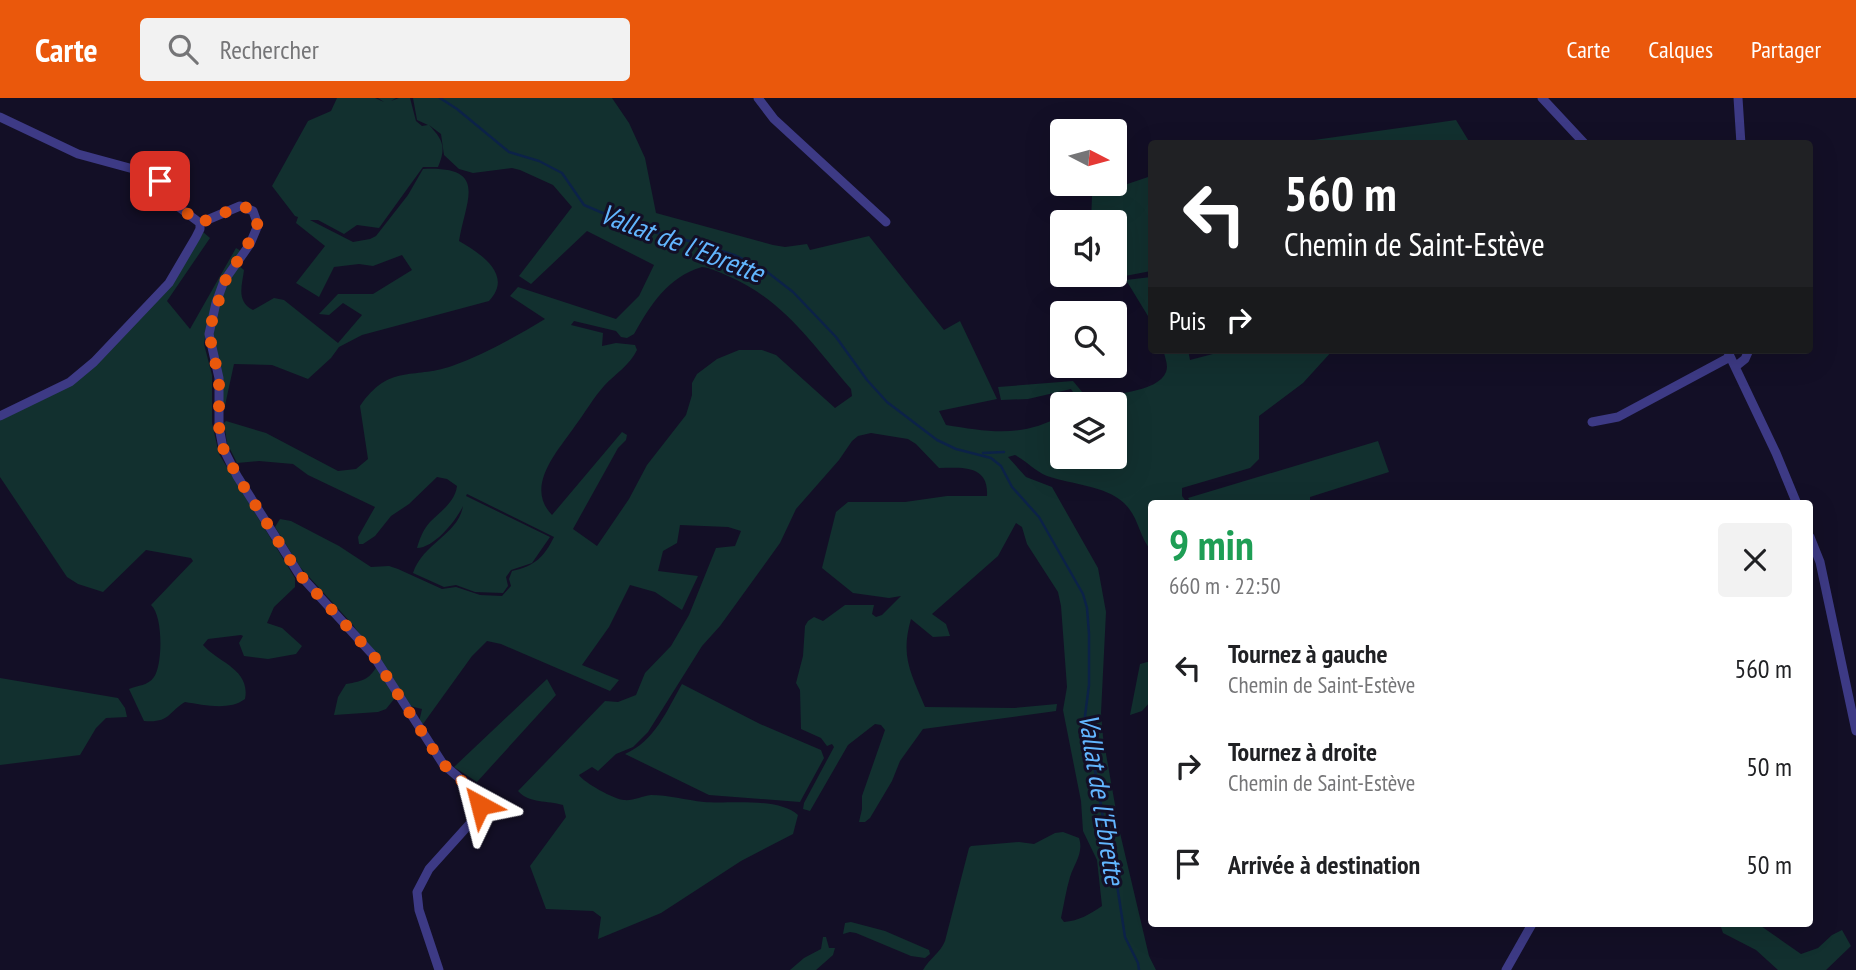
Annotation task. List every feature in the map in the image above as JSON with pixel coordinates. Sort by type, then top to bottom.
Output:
[{"type":"street","points":[[758,98],[774,119],[886,222]]},
{"type":"street","points":[[1542,98],[1581,140]]},
{"type":"street","points":[[1738,98],[1741,140]]},
{"type":"street","points":[[0,117],[78,155],[148,173],[160,181],[180,208],[200,223]]},
{"type":"street","points":[[200,223],[240,206],[253,211],[258,219],[250,244],[225,281],[211,324],[211,344],[219,378],[219,427],[228,458],[299,574],[373,655],[443,764],[471,788],[479,799],[480,805],[475,818],[429,869],[417,892],[419,910],[439,970]]},
{"type":"street","points":[[0,416],[70,382],[94,362],[169,283],[196,237],[200,223]]},
{"type":"street","points":[[1592,422],[1618,417],[1727,354]]},
{"type":"street","points":[[1729,354],[1795,500]]},
{"type":"street","points":[[1735,367],[1747,354]]},
{"type":"street","points":[[1813,544],[1820,562],[1856,731]]},
{"type":"street","points":[[1507,970],[1530,927]]},
{"type":"green space","points":[[337,98],[375,98],[384,102],[378,98],[396,98],[391,101],[410,98],[416,121],[422,126],[428,125],[417,120],[413,98],[612,98],[629,123],[645,158],[656,213],[773,245],[785,247],[807,244],[810,250],[869,236],[944,330],[960,321],[997,399],[939,411],[946,425],[1006,431],[1050,421],[1050,469],[1127,469],[1127,393],[1161,379],[1167,366],[1165,354],[1189,354],[1190,360],[1213,354],[1329,354],[1303,383],[1259,416],[1259,459],[1250,468],[1182,488],[1185,500],[1148,500],[1148,545],[1129,509],[1116,497],[1098,489],[1047,476],[1015,455],[1008,457],[1026,477],[1052,487],[1098,568],[1106,612],[1101,713],[1103,737],[1120,833],[1149,956],[1156,970],[923,970],[945,941],[971,846],[1019,842],[1034,844],[1055,833],[1063,832],[1079,838],[1079,854],[1061,918],[1064,922],[1075,920],[1102,906],[1097,860],[1083,831],[1081,801],[1063,710],[1067,687],[1058,592],[1027,544],[1022,527],[1016,523],[998,556],[932,614],[946,624],[950,636],[933,637],[911,619],[907,655],[925,707],[1014,708],[1057,704],[1056,711],[923,729],[900,761],[892,781],[870,818],[859,822],[862,796],[885,730],[881,725],[875,724],[848,745],[810,811],[803,809],[834,747],[832,744],[827,746],[821,738],[801,729],[800,690],[796,683],[803,656],[805,626],[814,617],[823,621],[845,605],[874,605],[872,614],[876,617],[882,615],[901,596],[889,598],[853,593],[822,568],[836,512],[848,502],[905,502],[947,496],[987,496],[983,478],[978,473],[964,468],[939,468],[908,439],[871,433],[858,436],[852,441],[796,509],[780,543],[720,626],[702,646],[648,732],[633,747],[616,754],[598,771],[592,767],[579,775],[607,794],[624,800],[651,795],[704,802],[753,802],[789,809],[798,815],[793,834],[741,861],[661,913],[598,939],[601,917],[593,911],[546,909],[530,866],[566,817],[563,805],[533,800],[518,791],[605,701],[618,702],[636,695],[645,673],[671,646],[689,615],[716,548],[735,546],[741,531],[728,527],[680,525],[677,543],[663,551],[658,571],[698,576],[682,610],[655,592],[630,585],[609,627],[582,665],[619,680],[610,691],[501,644],[487,641],[472,656],[423,724],[419,722],[422,709],[410,706],[399,693],[386,709],[378,712],[334,715],[338,697],[346,684],[366,678],[379,663],[353,625],[300,567],[275,527],[280,519],[291,521],[339,546],[371,567],[389,566],[442,589],[456,587],[480,595],[502,596],[511,586],[509,579],[512,571],[527,566],[538,560],[554,537],[467,494],[466,496],[550,537],[532,563],[511,570],[506,577],[508,586],[503,593],[475,592],[456,585],[444,587],[413,573],[424,554],[448,532],[460,516],[463,506],[450,526],[437,539],[417,548],[425,528],[450,502],[457,486],[447,479],[437,477],[409,504],[391,516],[375,536],[359,544],[358,537],[375,507],[308,475],[293,464],[259,461],[237,463],[227,443],[224,423],[226,421],[266,433],[338,471],[356,469],[368,459],[360,406],[381,384],[402,375],[452,366],[500,345],[545,319],[510,296],[518,287],[616,319],[639,296],[654,265],[587,231],[531,284],[519,276],[572,207],[553,185],[520,170],[512,168],[473,173],[459,169],[444,155],[443,148],[438,167],[423,167],[379,228],[357,225],[344,234],[318,220],[310,220],[353,242],[370,239],[376,236],[408,195],[423,169],[457,173],[465,179],[468,188],[459,241],[484,258],[496,274],[496,291],[489,301],[362,335],[339,347],[308,379],[272,365],[234,364],[224,410],[221,408],[210,335],[225,282],[239,266],[244,270],[242,298],[253,310],[274,298],[284,300],[338,343],[362,315],[343,303],[329,315],[319,314],[338,294],[373,294],[412,270],[402,255],[373,266],[359,264],[334,267],[319,297],[296,283],[325,246],[296,223],[298,217],[272,186],[308,121],[331,111]],"holes":[[[429,125],[441,134],[443,148],[437,135]],[[702,267],[721,273],[765,297],[810,340],[851,389],[852,396],[835,408],[776,355],[762,350],[739,350],[717,359],[697,374],[692,383],[692,395],[686,415],[647,465],[629,499],[597,546],[573,529],[627,435],[622,432],[552,515],[544,504],[541,492],[547,469],[596,395],[637,350],[635,345],[616,343],[602,346],[603,333],[571,325],[574,321],[616,331],[621,337],[627,338],[634,334],[654,302],[670,285],[679,277]]]},
{"type":"green space","points":[[1456,120],[1468,140],[1314,140]]},
{"type":"green space","points":[[1148,177],[1148,272],[1127,276],[1127,210],[1091,210],[1092,196],[1127,196],[1127,184]]},
{"type":"green space","points":[[203,232],[210,238],[167,301],[190,329],[236,248],[241,251],[209,315],[204,344],[212,375],[212,423],[219,454],[295,578],[295,587],[274,607],[267,623],[282,628],[302,646],[296,654],[268,659],[244,656],[239,643],[243,636],[241,635],[208,639],[203,645],[232,667],[243,680],[245,699],[224,706],[185,702],[164,719],[144,721],[129,689],[149,682],[157,671],[160,629],[151,605],[193,561],[191,558],[146,550],[103,592],[78,584],[67,577],[0,477],[0,418],[78,378],[170,286]]},
{"type":"green space","points":[[1148,277],[1148,316],[1127,282],[1127,280]]},
{"type":"green space","points":[[1073,381],[1082,392],[1073,392],[1071,389],[1028,399],[1001,400],[998,387]]},
{"type":"green space","points":[[1378,441],[1389,472],[1310,497],[1310,500],[1188,498]]},
{"type":"green space","points":[[1148,662],[1148,704],[1142,711],[1130,715],[1140,664]]},
{"type":"green space","points":[[0,678],[118,698],[127,717],[106,718],[96,728],[80,755],[0,765]]},
{"type":"green space","points":[[547,679],[556,695],[477,782],[454,767]]},
{"type":"green space","points":[[682,684],[760,724],[821,750],[824,758],[800,802],[709,795],[625,754],[652,733]]},
{"type":"green space","points":[[851,922],[885,931],[929,950],[930,954],[925,958],[911,956],[856,933],[843,934],[845,923]]},
{"type":"green space","points":[[1721,927],[1762,927],[1801,954],[1818,948],[1842,930],[1851,946],[1826,970],[1778,970],[1756,950],[1723,933]]},
{"type":"green space","points":[[823,937],[826,937],[829,948],[835,948],[833,955],[816,970],[790,970],[821,949]]},
{"type":"waterway","name":"Vallat de l'Ebrette","points":[[440,98],[509,152],[539,161],[562,173],[584,205],[638,228],[697,243],[762,268],[793,292],[836,337],[867,380],[887,402],[937,440],[956,449],[991,458],[1001,466],[1012,487],[1039,517],[1083,594],[1087,608],[1089,685],[1085,716],[1125,937],[1139,970]]},
{"type":"waterway","name":"Vallat de l'Ebrette","points":[[983,453],[1004,452]]},
{"type":"route","points":[[160,181],[180,208],[200,223],[240,206],[256,215],[256,231],[225,281],[216,303],[209,334],[219,378],[219,427],[223,448],[237,476],[299,574],[373,655],[443,764],[471,788],[480,805]]}]
